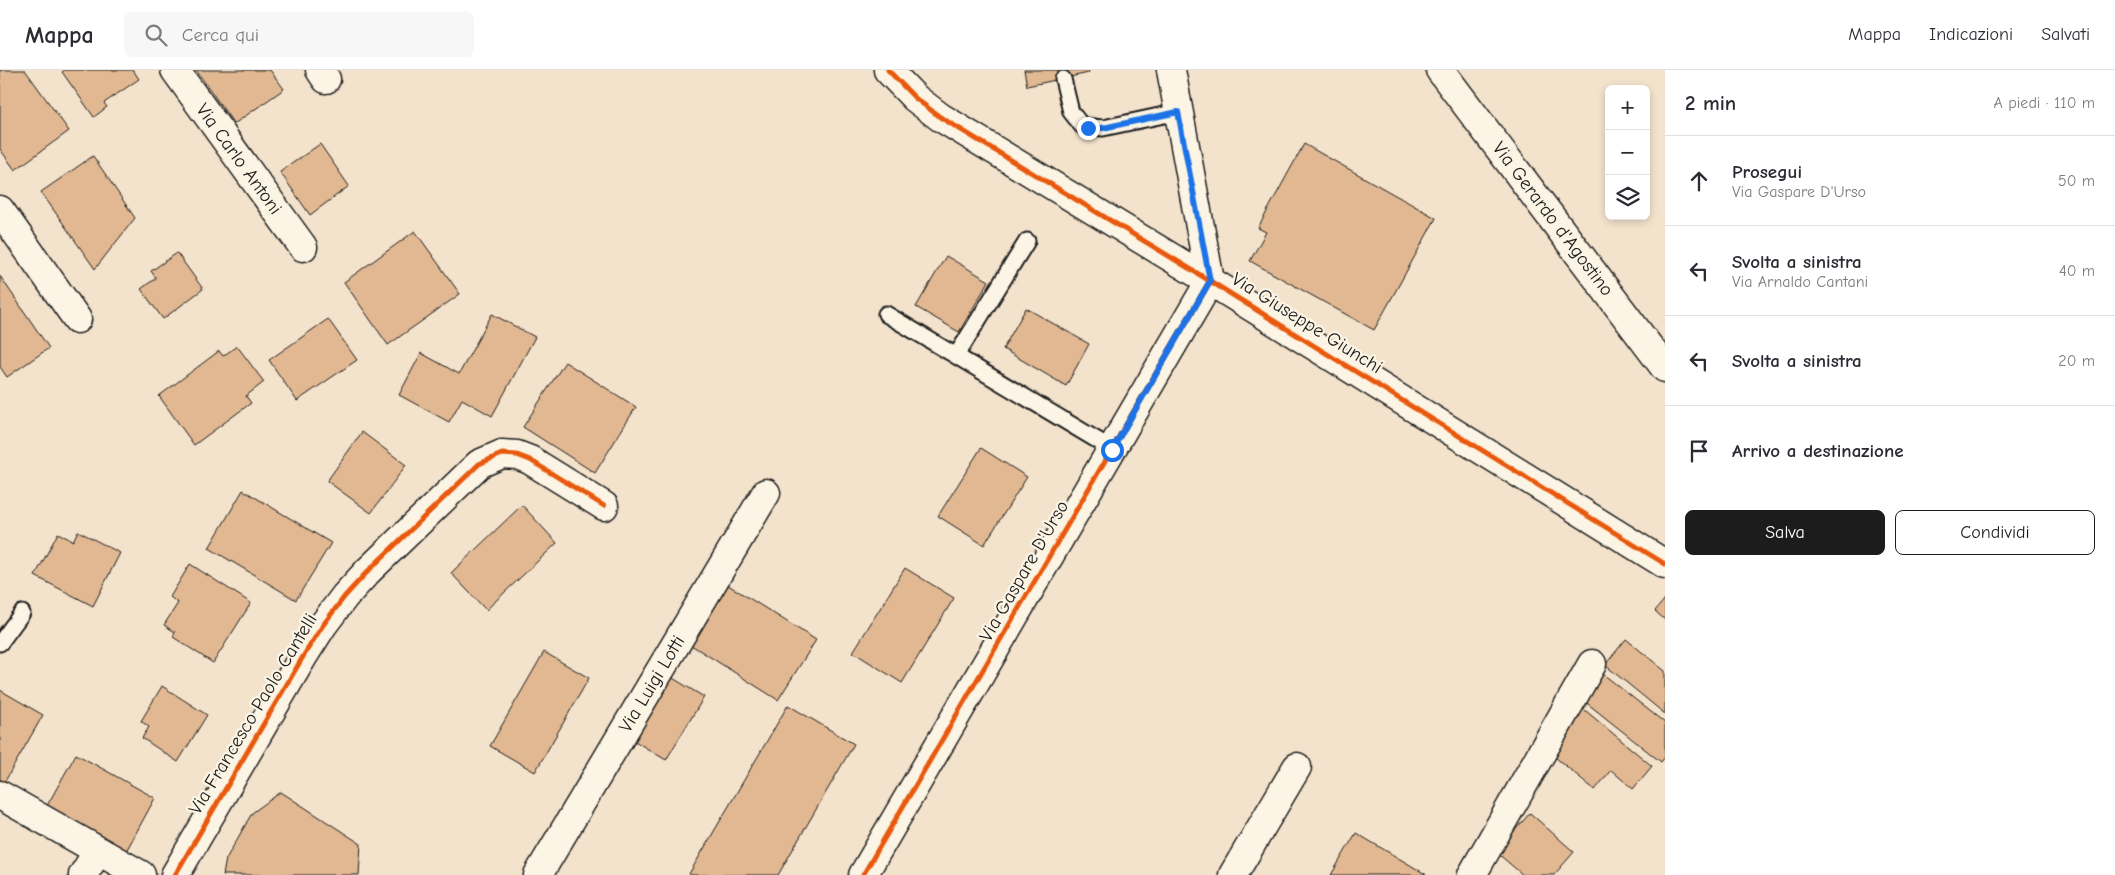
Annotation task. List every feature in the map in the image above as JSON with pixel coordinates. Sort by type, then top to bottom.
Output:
[{"type":"street","name":"Via Carlo Antoni","points":[[175,70],[303,247]]},
{"type":"street","name":"Via Giuseppe Giunchi","points":[[888,70],[915,98],[940,117],[1210,281],[1665,564]]},
{"type":"street","points":[[1171,70],[1210,281]]},
{"type":"street","name":"Via Gerardo d'Agostino","points":[[1440,70],[1665,368]]},
{"type":"street","points":[[0,210],[77,319]]},
{"type":"street","name":"Via Gaspare D'Urso","points":[[863,875],[1210,281]]},
{"type":"street","name":"Via Francesco Paolo Cantelli","points":[[175,875],[322,625],[368,571],[472,470],[493,456],[502,454],[517,455],[530,460],[604,506]]},
{"type":"street","name":"Via Luigi Lotti","points":[[538,875],[766,493]]},
{"type":"street","points":[[1472,875],[1592,664]]},
{"type":"street","points":[[1233,875],[1297,767]]},
{"type":"street","points":[[0,796],[141,875]]},
{"type":"street","points":[[83,875],[98,851]]},
{"type":"lane","points":[[1063,78],[1071,112],[1082,126],[1088,128],[1103,128],[1178,112]]},
{"type":"lane","points":[[956,356],[1027,241]]},
{"type":"lane","points":[[886,314],[1112,450]]},
{"type":"lane","points":[[0,643],[22,614]]},
{"type":"building","points":[[0,70],[25,70],[69,131],[15,170],[0,149]]},
{"type":"building","points":[[65,70],[133,70],[139,79],[104,103],[107,107],[94,117],[62,72]]},
{"type":"building","points":[[196,70],[270,70],[284,89],[234,124]]},
{"type":"building","points":[[1024,70],[1088,70],[1089,73],[1027,86]]},
{"type":"building","points":[[320,144],[349,186],[310,215],[280,172]]},
{"type":"building","points":[[1304,144],[1436,218],[1374,330],[1250,261],[1266,232],[1258,228]]},
{"type":"building","points":[[93,156],[135,218],[95,269],[41,192]]},
{"type":"building","points":[[415,231],[460,294],[388,345],[344,282]]},
{"type":"building","points":[[177,253],[203,289],[163,319],[141,289],[156,278],[151,271]]},
{"type":"building","points":[[946,256],[989,281],[959,332],[916,307]]},
{"type":"building","points":[[0,276],[49,348],[7,377],[0,367]]},
{"type":"building","points":[[1026,308],[1089,344],[1066,386],[1003,349]]},
{"type":"building","points":[[492,314],[535,337],[492,416],[462,399],[449,422],[399,395],[421,353],[459,374]]},
{"type":"building","points":[[328,319],[357,360],[297,401],[269,360]]},
{"type":"building","points":[[237,346],[264,382],[246,396],[251,403],[194,445],[159,396],[219,351],[223,356]]},
{"type":"building","points":[[565,362],[636,407],[595,473],[523,427]]},
{"type":"building","points":[[362,432],[406,465],[371,513],[327,481]]},
{"type":"building","points":[[981,448],[1027,477],[984,545],[938,516]]},
{"type":"building","points":[[243,490],[331,543],[296,600],[209,548]]},
{"type":"building","points":[[522,505],[557,543],[486,610],[451,573]]},
{"type":"building","points":[[78,531],[120,553],[93,606],[35,576],[58,533],[73,541]]},
{"type":"building","points":[[190,564],[251,603],[213,663],[173,637],[175,632],[164,625],[178,603],[170,597]]},
{"type":"building","points":[[905,568],[954,598],[902,683],[853,652]]},
{"type":"building","points":[[725,583],[816,640],[778,700],[688,643]]},
{"type":"building","points":[[1665,599],[1665,620],[1655,611]]},
{"type":"building","points":[[1626,639],[1665,671],[1665,714],[1605,665]]},
{"type":"building","points":[[544,652],[589,678],[535,772],[490,746]]},
{"type":"building","points":[[1603,674],[1665,723],[1665,757],[1661,762],[1583,700]]},
{"type":"building","points":[[671,677],[704,697],[666,760],[633,740]]},
{"type":"building","points":[[162,686],[207,715],[178,762],[142,738],[149,727],[141,721]]},
{"type":"building","points":[[0,690],[43,715],[4,783],[0,780]]},
{"type":"building","points":[[788,705],[854,744],[778,875],[689,874]]},
{"type":"building","points":[[1580,706],[1652,766],[1633,789],[1611,770],[1595,790],[1550,753]]},
{"type":"building","points":[[76,754],[155,798],[124,855],[44,811]]},
{"type":"building","points":[[281,792],[361,844],[359,875],[223,875],[226,859],[252,813]]},
{"type":"building","points":[[1530,813],[1574,852],[1554,875],[1523,875],[1496,852]]},
{"type":"building","points":[[1356,833],[1427,875],[1331,875]]},
{"type":"cycle path","points":[[888,70],[915,98],[940,117],[1210,281],[1665,564]]},
{"type":"cycle path","points":[[863,875],[1210,281]]},
{"type":"cycle path","points":[[175,875],[323,625],[345,596],[368,571],[479,464],[502,454],[517,455],[530,460],[604,506]]},
{"type":"route","points":[[1088,128],[1103,128],[1178,112],[1210,281],[1112,450]]}]
